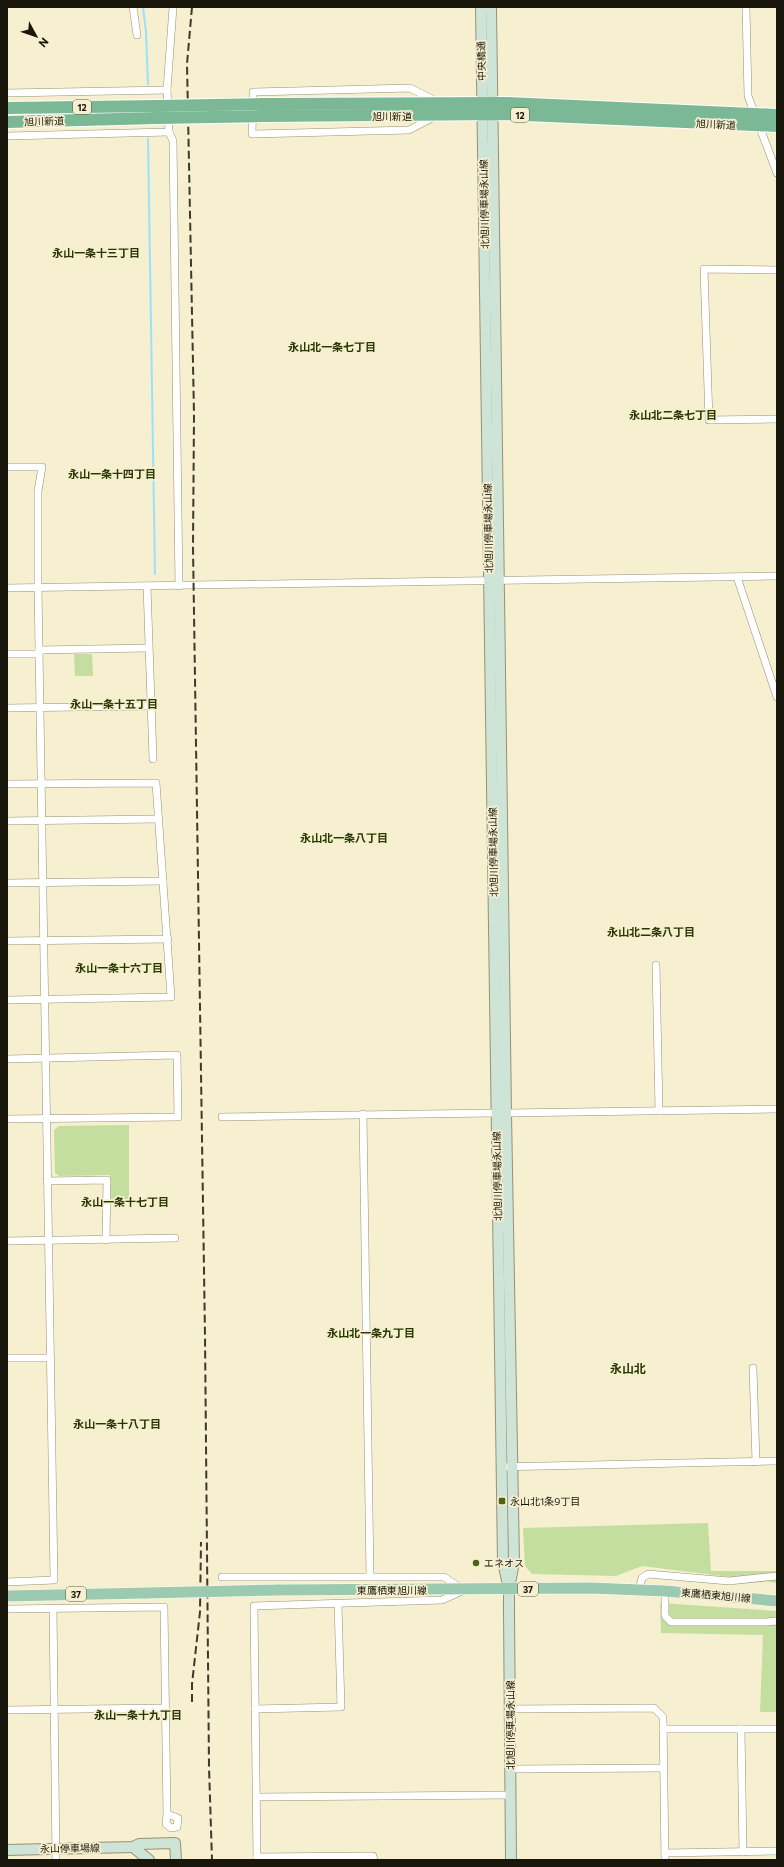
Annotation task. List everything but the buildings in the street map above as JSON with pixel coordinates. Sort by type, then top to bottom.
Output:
[{"type":"highway","name":"旭川新道","points":[[7,108],[157,112],[263,110],[438,102],[488,109],[777,126]]},
{"type":"highway","name":"旭川新道","points":[[263,110],[438,116],[488,109],[777,115]]},
{"type":"highway","name":"旭川新道","points":[[7,122],[157,112]]},
{"type":"main road","name":"中央橋通","points":[[480,7],[488,109]]},
{"type":"main road","name":"中央橋通","points":[[488,109],[491,7]]},
{"type":"main road","name":"北旭川停車場永山線","points":[[488,109],[501,1113],[501,1467],[503,1562],[509,1589]]},
{"type":"main road","name":"北旭川停車場永山線","points":[[501,1113],[514,1562],[509,1589],[510,1795],[512,1860]]},
{"type":"main road","name":"東鷹栖東旭川線","points":[[7,1596],[278,1590],[591,1588],[665,1591],[777,1601]]},
{"type":"main road","name":"永山停車場線","points":[[7,1850],[132,1846],[140,1844],[175,1843],[176,1860]]},
{"type":"main road","points":[[132,1846],[149,1860]]},
{"type":"street","points":[[133,7],[137,35]]},
{"type":"street","points":[[173,7],[167,90],[169,132],[173,141],[179,586]]},
{"type":"street","points":[[746,7],[748,96],[777,173]]},
{"type":"street","points":[[438,102],[410,88],[253,92],[252,134],[409,130],[438,116]]},
{"type":"street","points":[[7,92],[167,90]]},
{"type":"street","points":[[7,136],[169,132]]},
{"type":"street","points":[[777,270],[704,269],[709,420],[777,419]]},
{"type":"street","points":[[7,468],[42,467],[38,491],[38,587],[43,820],[44,999],[54,1580],[7,1582]]},
{"type":"street","points":[[7,588],[494,582],[777,576]]},
{"type":"street","points":[[737,577],[777,697]]},
{"type":"street","points":[[147,586],[153,759]]},
{"type":"street","points":[[7,654],[148,648]]},
{"type":"street","points":[[7,708],[150,706]]},
{"type":"street","points":[[7,784],[156,783],[157,819],[168,939],[171,997],[7,1000]]},
{"type":"street","points":[[7,821],[157,819]]},
{"type":"street","points":[[7,883],[163,881]]},
{"type":"street","points":[[7,941],[168,939]]},
{"type":"street","points":[[656,965],[659,1110]]},
{"type":"street","points":[[7,1059],[177,1055],[178,1117],[7,1119]]},
{"type":"street","points":[[222,1118],[363,1114],[777,1110]]},
{"type":"street","points":[[363,1114],[370,1576]]},
{"type":"street","points":[[47,1181],[107,1180],[106,1240]]},
{"type":"street","points":[[7,1241],[175,1238]]},
{"type":"street","points":[[7,1358],[50,1358]]},
{"type":"street","points":[[753,1368],[756,1462]]},
{"type":"street","points":[[501,1467],[777,1462]]},
{"type":"street","points":[[639,1590],[642,1578],[648,1574],[729,1581],[777,1576]]},
{"type":"street","points":[[222,1577],[444,1577],[464,1590]]},
{"type":"street","points":[[374,1860],[374,1856],[257,1859],[254,1606],[442,1600],[464,1590]]},
{"type":"street","points":[[665,1591],[665,1616],[671,1622],[777,1621]]},
{"type":"street","points":[[255,1709],[341,1707],[338,1604]]},
{"type":"street","points":[[7,1609],[164,1607],[167,1814]]},
{"type":"street","points":[[53,1608],[56,1860]]},
{"type":"street","points":[[7,1710],[166,1708]]},
{"type":"street","points":[[510,1709],[654,1708],[663,1717],[665,1857],[723,1856],[743,1852],[777,1851]]},
{"type":"street","points":[[663,1729],[777,1729]]},
{"type":"street","points":[[741,1729],[743,1852]]},
{"type":"street","points":[[510,1769],[664,1768]]},
{"type":"street","points":[[257,1797],[510,1795]]},
{"type":"green space","points":[[74,654],[92,654],[93,676],[75,676]]},
{"type":"green space","points":[[129,1125],[129,1199],[110,1199],[110,1175],[59,1176],[55,1173],[54,1130],[59,1126]]},
{"type":"green space","points":[[708,1523],[711,1571],[777,1571],[777,1583],[642,1566],[616,1576],[532,1574],[525,1566],[523,1528]]},
{"type":"green space","points":[[660,1603],[777,1611],[777,1712],[760,1712],[763,1635],[661,1633]]},
{"type":"waterway","points":[[143,7],[146,32],[148,84]]},
{"type":"waterway","points":[[148,139],[155,574]]},
{"type":"railway","points":[[192,7],[187,64],[194,414],[193,547],[205,1336],[209,1767],[212,1860]]},
{"type":"railway","points":[[192,1702],[192,1684],[200,1612],[201,1542]]},
{"type":"place","name":"永山北1条9丁目","points":[[502,1501]]},
{"type":"place","name":"エネオス","points":[[476,1563]]},
{"type":"district","name":"永山一条十三丁目","points":[[96,252]]},
{"type":"district","name":"永山北一条七丁目","points":[[332,346]]},
{"type":"district","name":"永山北二条七丁目","points":[[673,414]]},
{"type":"district","name":"永山一条十四丁目","points":[[112,473]]},
{"type":"district","name":"永山一条十五丁目","points":[[114,703]]},
{"type":"district","name":"永山北一条八丁目","points":[[344,837]]},
{"type":"district","name":"永山北二条八丁目","points":[[651,931]]},
{"type":"district","name":"永山一条十六丁目","points":[[119,967]]},
{"type":"district","name":"永山一条十七丁目","points":[[125,1201]]},
{"type":"district","name":"永山北一条九丁目","points":[[371,1332]]},
{"type":"district","name":"永山北","points":[[628,1368]]},
{"type":"district","name":"永山一条十八丁目","points":[[117,1423]]},
{"type":"district","name":"永山一条十九丁目","points":[[138,1714]]}]
